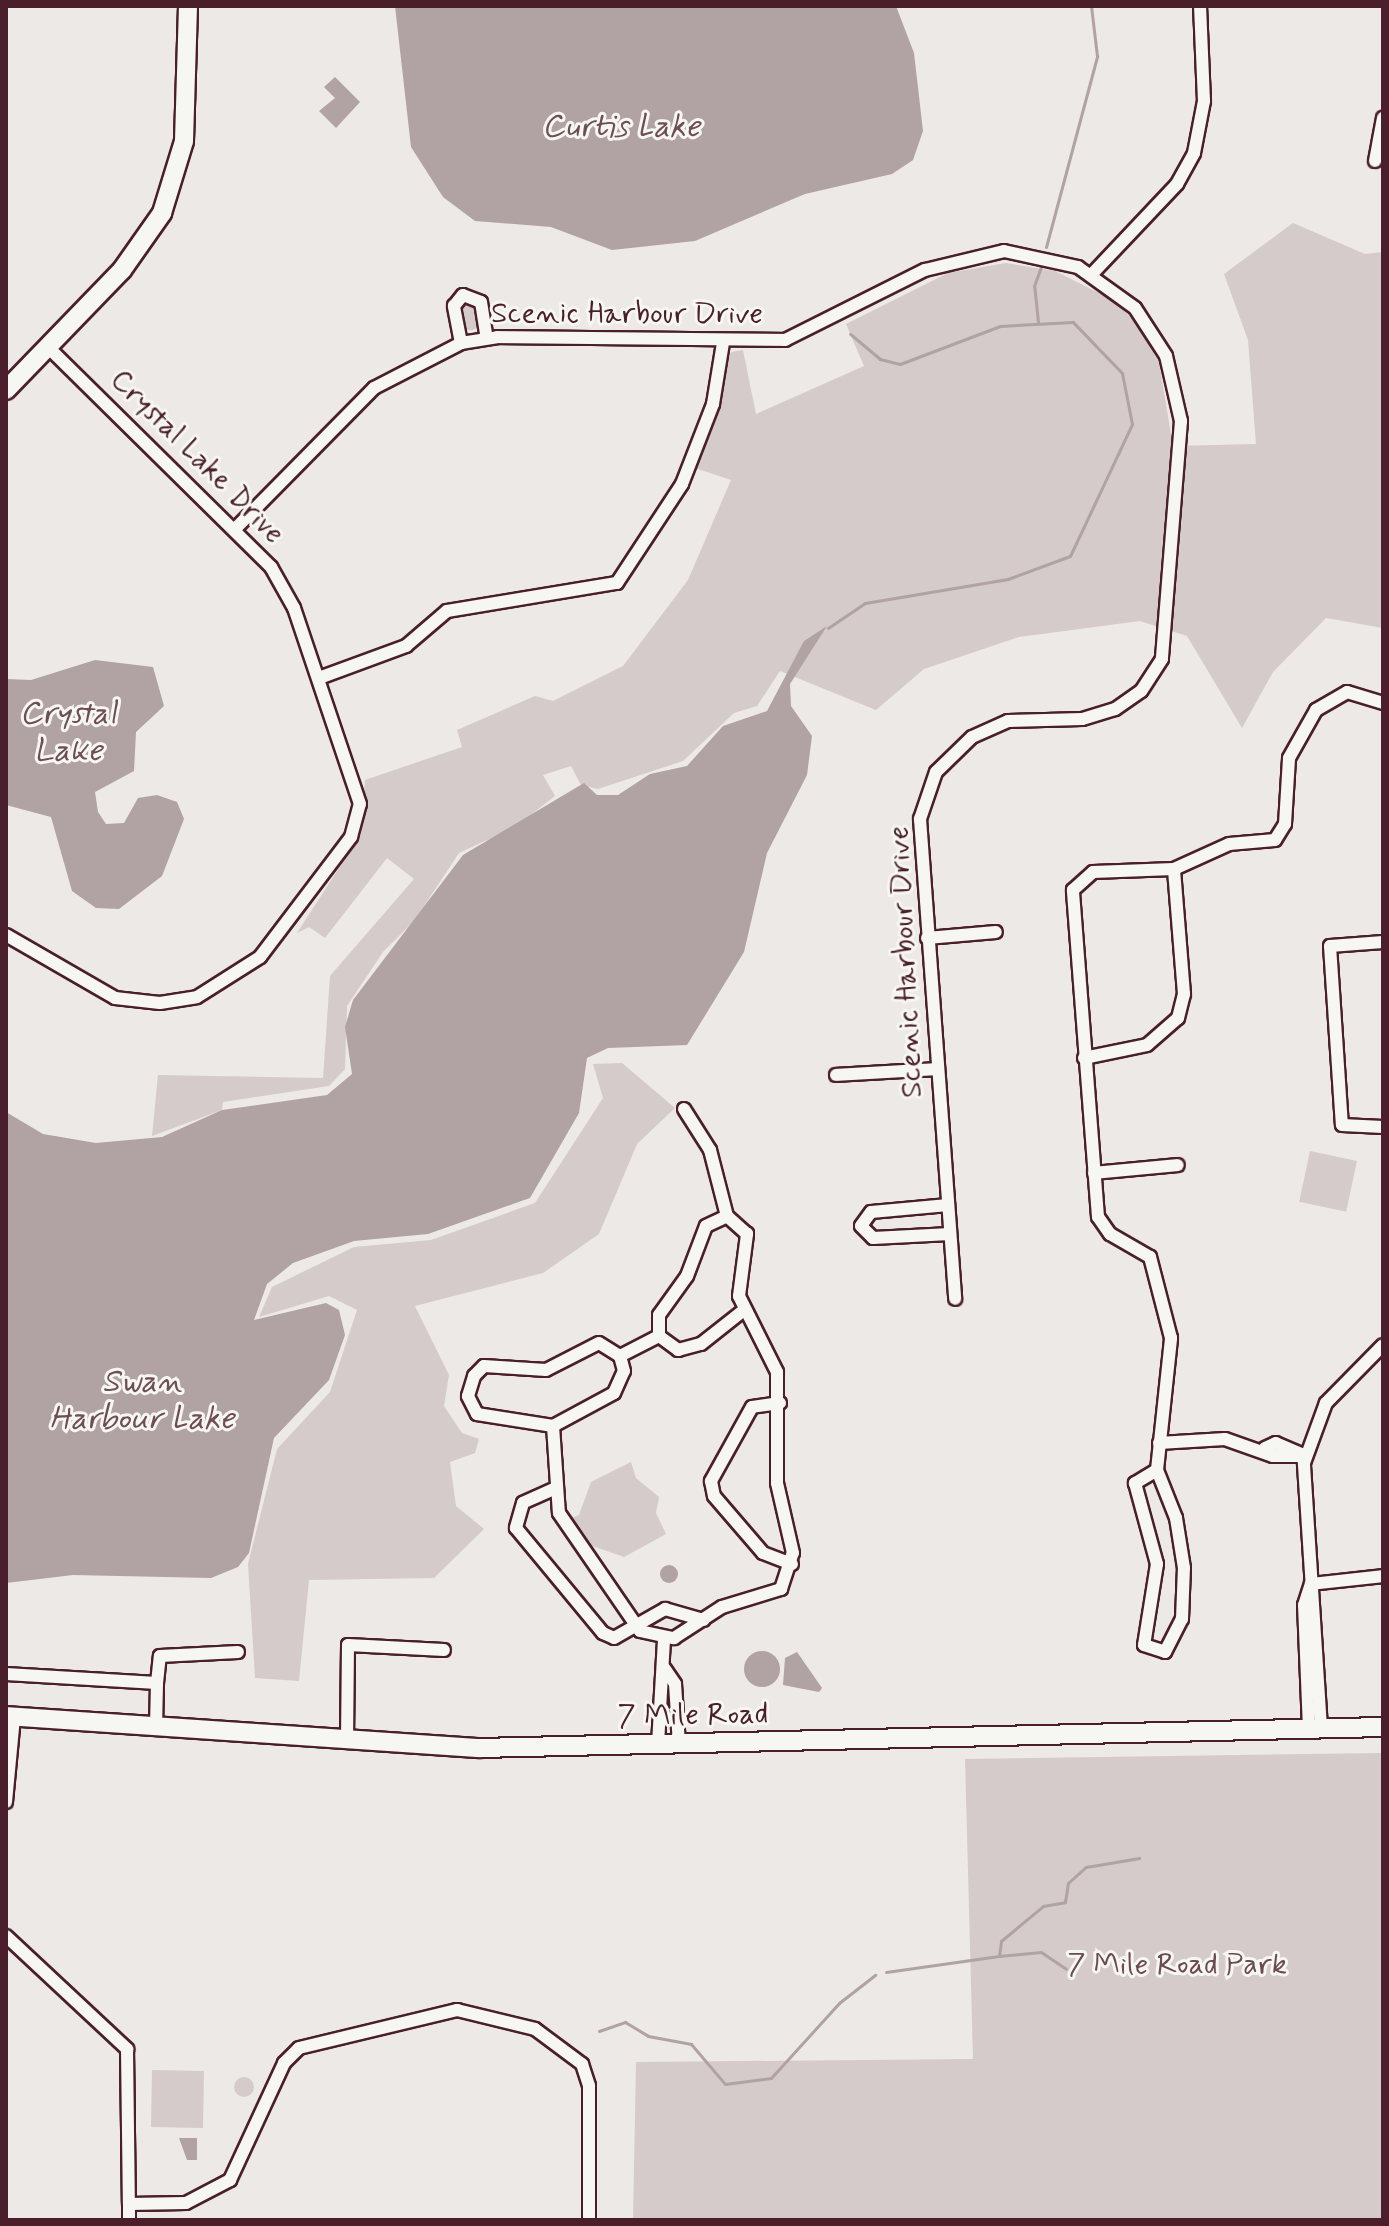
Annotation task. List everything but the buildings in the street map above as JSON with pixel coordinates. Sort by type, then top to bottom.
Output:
[{"type":"street","points":[[6,390],[136,254],[170,194],[186,124],[188,6]]},
{"type":"street","points":[[1092,274],[1177,184],[1194,153],[1204,101],[1200,6]]},
{"type":"street","points":[[1375,161],[1383,118]]},
{"type":"street","name":"Scenic Harbour Drive","points":[[237,527],[374,388],[461,343],[487,338],[723,343],[806,333],[925,270],[977,254],[1036,254],[1092,274],[1147,323],[1177,392],[1181,449],[1165,649],[1148,683],[1115,709],[999,724],[945,760],[920,819],[955,1299]]},
{"type":"street","points":[[461,343],[454,306],[463,295],[481,302],[487,338]]},
{"type":"street","points":[[319,678],[406,646],[447,611],[617,583],[682,484],[713,404],[723,343]]},
{"type":"street","name":"Crystal Lake Drive","points":[[6,935],[92,989],[131,1002],[185,1000],[246,971],[359,819],[355,778],[281,582],[237,527],[48,347]]},
{"type":"street","points":[[1157,1470],[1135,1483],[1157,1564],[1144,1645],[1165,1652],[1182,1619],[1184,1568],[1176,1518],[1157,1470],[1171,1338],[1162,1286],[1145,1252],[1100,1222],[1084,1058],[1074,886],[1093,872],[1174,869],[1229,844],[1275,840],[1285,824],[1289,758],[1316,710],[1347,692],[1383,703]]},
{"type":"street","points":[[1084,1058],[1147,1045],[1178,1018],[1184,994],[1174,869]]},
{"type":"street","points":[[927,938],[996,932]]},
{"type":"street","points":[[1383,942],[1330,946],[1342,1125],[1383,1127]]},
{"type":"street","points":[[836,1075],[937,1069]]},
{"type":"street","points":[[664,1639],[781,1589],[792,1564],[777,1483],[780,1403],[773,1357],[744,1310],[737,1282],[747,1234],[727,1216],[710,1150],[684,1109]]},
{"type":"street","points":[[1094,1173],[1178,1165]]},
{"type":"street","points":[[948,1205],[871,1212],[861,1226],[873,1238],[950,1234]]},
{"type":"street","points":[[659,1336],[659,1315],[687,1276],[706,1226],[727,1216]]},
{"type":"street","points":[[659,1336],[678,1350],[701,1344],[744,1310]]},
{"type":"street","points":[[620,1356],[659,1336]]},
{"type":"street","points":[[599,1343],[620,1356],[624,1371],[614,1393],[553,1426],[477,1414],[468,1396],[474,1376],[484,1366],[546,1370],[599,1343]]},
{"type":"street","points":[[1315,1728],[1318,1604],[1311,1584],[1306,1456],[1326,1403],[1383,1345]]},
{"type":"street","points":[[780,1403],[752,1407],[711,1481],[714,1496],[763,1553],[792,1564]]},
{"type":"street","points":[[553,1426],[556,1488],[570,1534],[633,1623],[664,1639]]},
{"type":"street","points":[[1159,1443],[1225,1439],[1265,1448],[1276,1443],[1306,1456]]},
{"type":"street","points":[[556,1488],[523,1503],[516,1528],[603,1633],[614,1638],[633,1623],[665,1609],[703,1620]]},
{"type":"street","points":[[1311,1584],[1383,1576]]},
{"type":"street","points":[[658,1744],[658,1684],[665,1669],[664,1639]]},
{"type":"street","points":[[347,1741],[348,1645],[444,1650]]},
{"type":"street","points":[[156,1727],[160,1656],[238,1652]]},
{"type":"street","points":[[665,1669],[675,1684],[679,1744]]},
{"type":"street","points":[[6,1674],[157,1683]]},
{"type":"street","points":[[6,1802],[10,1717]]},
{"type":"street","name":"7 Mile Road","points":[[10,1717],[479,1748],[1383,1727]]},
{"type":"street","points":[[6,1936],[127,2049],[129,2220]]},
{"type":"street","points":[[129,2204],[186,2203],[230,2180],[284,2063],[299,2048],[457,2010],[535,2029],[582,2064],[589,2086],[589,2220]]},
{"type":"green space","points":[[1293,223],[1365,254],[1383,252],[1383,628],[1326,618],[1273,672],[1242,728],[1187,636],[1140,621],[1019,637],[924,669],[876,710],[780,671],[757,706],[734,713],[683,761],[598,789],[581,785],[571,766],[543,775],[555,796],[515,827],[459,853],[414,921],[383,952],[347,1006],[345,1069],[329,1086],[223,1102],[222,1110],[152,1136],[158,1075],[323,1078],[330,976],[414,879],[387,858],[325,938],[309,927],[297,933],[361,834],[365,780],[462,747],[457,730],[535,696],[553,701],[623,666],[688,580],[731,480],[695,468],[731,352],[743,350],[756,414],[864,366],[846,324],[948,273],[1006,263],[1055,271],[1113,300],[1136,323],[1159,363],[1173,446],[1256,444],[1248,340],[1224,274]]},
{"type":"green space","points":[[470,304],[479,308],[483,317],[479,326],[470,330],[461,326],[457,317],[461,308]]},
{"type":"green space","points":[[622,1063],[675,1108],[637,1144],[599,1234],[543,1273],[415,1306],[449,1375],[444,1406],[462,1433],[479,1439],[475,1453],[450,1462],[456,1506],[484,1529],[434,1578],[309,1580],[299,1681],[255,1678],[248,1564],[277,1449],[330,1392],[357,1310],[329,1296],[259,1317],[272,1287],[354,1247],[431,1240],[535,1203],[603,1098],[593,1064]]},
{"type":"green space","points":[[1310,1151],[1357,1161],[1346,1212],[1299,1202]]},
{"type":"green space","points":[[631,1462],[636,1478],[659,1497],[656,1513],[666,1534],[624,1557],[587,1544],[570,1519],[579,1515],[591,1482]]},
{"type":"green space","name":"7 Mile Road Park","points":[[1383,1753],[1383,2220],[633,2220],[636,2062],[973,2059],[965,1759]]},
{"type":"green space","points":[[152,2070],[204,2071],[203,2128],[151,2127]]},
{"type":"green space","points":[[244,2077],[251,2080],[254,2087],[251,2094],[244,2097],[237,2094],[234,2087],[237,2080]]},
{"type":"water","name":"Curtis Lake","points":[[395,6],[896,6],[914,53],[923,131],[913,160],[892,174],[805,194],[695,241],[612,250],[551,227],[475,221],[443,197],[411,147]]},
{"type":"water","points":[[335,77],[360,102],[336,128],[319,111],[335,98],[324,87]]},
{"type":"water","name":"Swan Harbour Lake","points":[[827,626],[790,684],[791,706],[812,736],[807,775],[767,853],[744,952],[687,1045],[608,1048],[587,1058],[579,1113],[530,1198],[428,1234],[354,1241],[293,1263],[267,1284],[254,1320],[326,1303],[339,1310],[345,1335],[329,1380],[274,1438],[249,1553],[238,1567],[211,1578],[73,1575],[6,1583],[6,1112],[43,1134],[96,1143],[162,1137],[222,1110],[327,1095],[352,1074],[345,1027],[353,1000],[463,855],[584,783],[597,795],[618,795],[650,774],[687,766],[723,726],[767,711],[804,641]]},
{"type":"water","name":"Crystal Lake","points":[[95,660],[153,667],[164,706],[136,732],[134,771],[95,792],[98,812],[106,824],[124,823],[138,798],[157,795],[177,802],[184,819],[162,876],[119,909],[96,908],[72,891],[51,817],[6,805],[6,679],[31,680]]},
{"type":"water","points":[[665,1565],[673,1565],[678,1574],[676,1581],[665,1583],[660,1578],[660,1570]]},
{"type":"water","points":[[762,1651],[774,1657],[780,1669],[774,1681],[762,1687],[750,1681],[744,1669],[750,1657]]},
{"type":"water","points":[[797,1652],[822,1688],[819,1692],[783,1685],[785,1658]]},
{"type":"water","points":[[179,2138],[197,2138],[197,2160],[187,2160]]},
{"type":"waterway","points":[[1046,247],[1097,56],[1091,6]]},
{"type":"waterway","points":[[1038,322],[1034,286],[1042,264]]},
{"type":"waterway","points":[[828,628],[865,603],[1008,579],[1070,556],[1132,424],[1122,373],[1073,322],[1000,326],[900,364],[880,359],[850,334]]},
{"type":"waterway","points":[[886,1972],[999,1956],[1001,1941],[1043,1906],[1065,1902],[1068,1883],[1086,1867],[1139,1858]]},
{"type":"waterway","points":[[999,1956],[1041,1952],[1066,1969]]},
{"type":"waterway","points":[[599,2031],[625,2022],[648,2036],[691,2044],[725,2084],[771,2078],[839,2003],[875,1975]]}]
